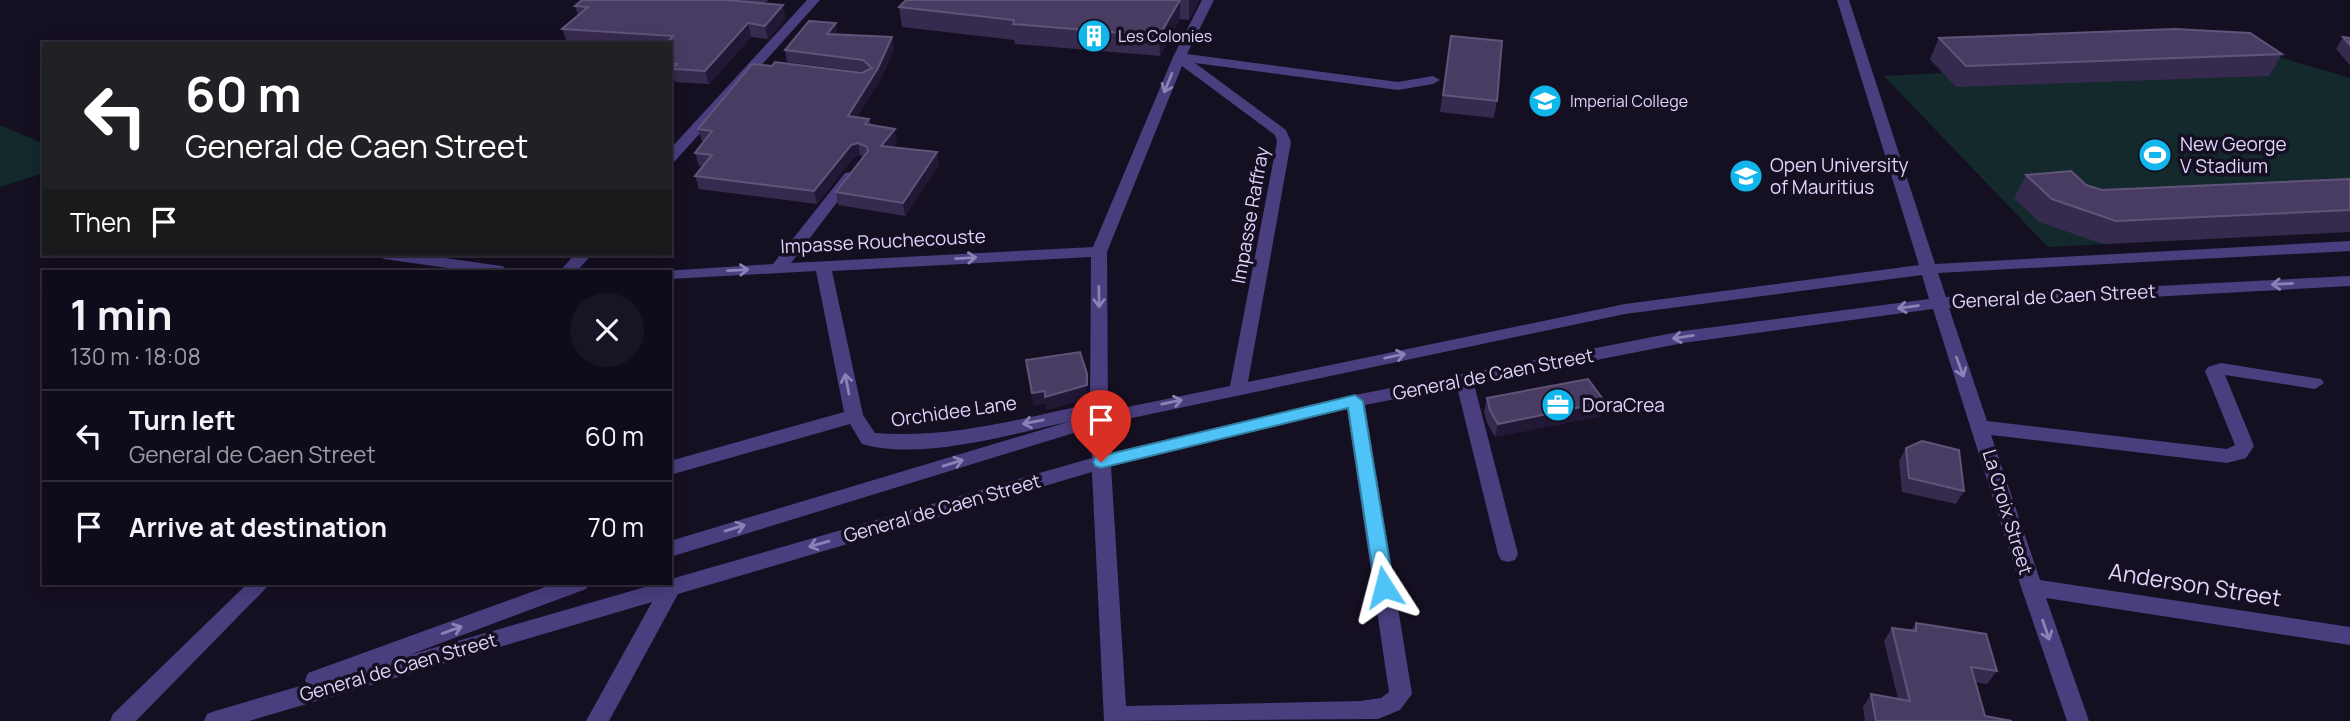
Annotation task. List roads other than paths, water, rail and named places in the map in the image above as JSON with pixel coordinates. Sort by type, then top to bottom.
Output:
[{"type":"street","points":[[672,156],[762,66],[795,12],[814,0]]},
{"type":"street","points":[[1208,0],[1179,57],[1099,252],[1099,414],[1115,719],[1360,711],[1385,709],[1395,703],[1401,694],[1355,401]]},
{"type":"street","name":"La Croix Street","points":[[1843,0],[1937,303],[2078,721]]},
{"type":"street","points":[[1179,57],[1398,86],[1433,80]]},
{"type":"street","name":"Impasse Raffray","points":[[1179,57],[1281,133],[1284,142],[1238,388]]},
{"type":"street","points":[[779,267],[861,162]]},
{"type":"street","name":"General de Caen Street","points":[[672,548],[1099,414],[1625,309],[1928,268],[2350,246]]},
{"type":"street","name":"Impasse Rouchecouste","points":[[672,274],[1099,252]]},
{"type":"street","points":[[398,256],[495,270]]},
{"type":"street","points":[[569,270],[582,256]]},
{"type":"street","points":[[672,467],[854,416],[823,265]]},
{"type":"street","name":"General de Caen Street","points":[[215,721],[1101,462],[1355,401],[1683,337],[1937,303],[2350,281]]},
{"type":"street","points":[[1981,427],[2227,456],[2239,453],[2245,446],[2214,371],[2221,369],[2315,383]]},
{"type":"street","points":[[1464,380],[1508,554]]},
{"type":"street","name":"Orchidee Lane","points":[[854,416],[869,439],[898,444],[1099,414]]},
{"type":"street","points":[[121,721],[259,585]]},
{"type":"street","name":"General de Caen Street","points":[[204,721],[574,585]]},
{"type":"street","points":[[597,721],[671,587]]},
{"type":"street","name":"Anderson Street","points":[[2031,587],[2350,636]]},
{"type":"place","name":"Les Colonies","points":[[1094,36]]},
{"type":"place","name":"Imperial College","points":[[1545,101]]},
{"type":"place","name":"New George V Stadium","points":[[2155,155]]},
{"type":"place","name":"Open University of Mauritius","points":[[1746,176]]},
{"type":"place","name":"DoraCrea","points":[[1558,405]]}]
